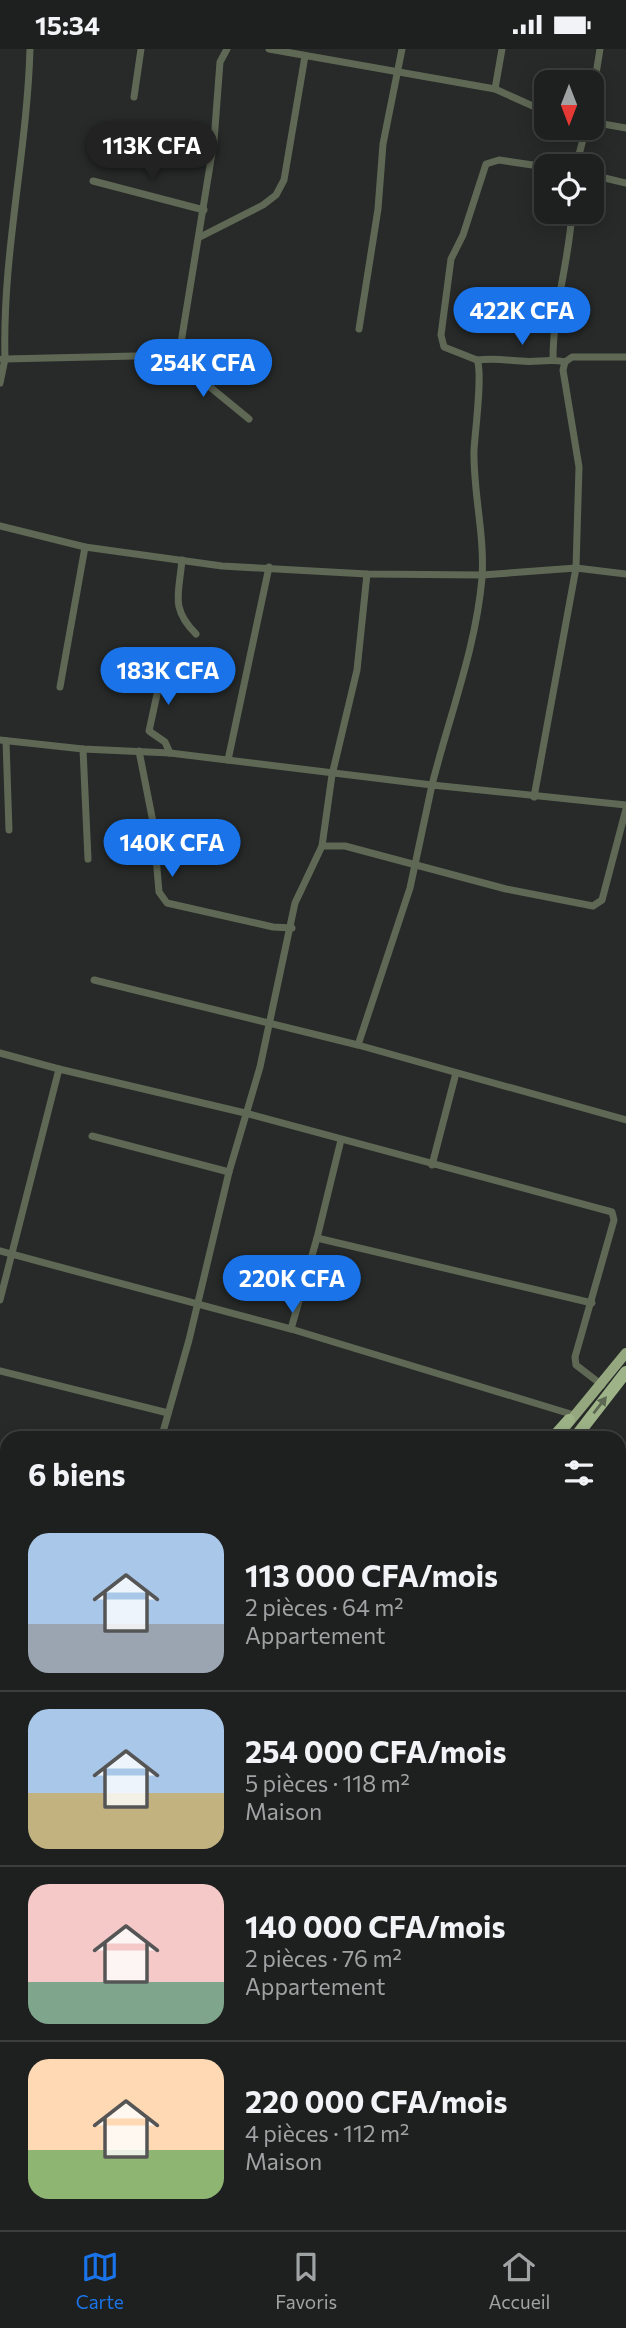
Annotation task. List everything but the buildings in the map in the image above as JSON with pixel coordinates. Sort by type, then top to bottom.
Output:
[{"type":"highway","points":[[580,1431],[626,1372]]},
{"type":"highway","points":[[559,1431],[572,1417]]},
{"type":"main road","points":[[564,1431],[572,1417],[602,1385],[626,1353]]},
{"type":"street","points":[[0,383],[9,252],[30,49]]},
{"type":"street","points":[[134,97],[141,49]]},
{"type":"street","points":[[179,355],[204,210],[220,62],[227,49]]},
{"type":"street","points":[[269,49],[495,89],[534,107]]},
{"type":"street","points":[[359,329],[378,209],[383,144],[402,49]]},
{"type":"street","points":[[495,89],[502,49]]},
{"type":"street","points":[[597,70],[600,49]]},
{"type":"street","points":[[200,237],[276,195],[284,180],[305,56]]},
{"type":"street","points":[[604,124],[626,128]]},
{"type":"street","points":[[534,165],[499,160],[486,164],[463,235],[454,250],[441,335],[444,348],[477,360],[502,357],[522,361],[553,359],[565,362]]},
{"type":"street","points":[[604,178],[626,183]]},
{"type":"street","points":[[93,181],[204,210]]},
{"type":"street","points":[[553,359],[553,328],[569,256],[571,224]]},
{"type":"street","points":[[2,359],[179,355],[210,387],[249,419]]},
{"type":"street","points":[[534,797],[576,568],[579,467],[563,370],[565,362],[572,357],[626,357]]},
{"type":"street","points":[[358,1045],[415,865],[432,785],[477,622],[482,575],[474,460],[476,398],[481,369],[477,360]]},
{"type":"street","points":[[0,526],[85,547],[222,566],[367,574],[482,575],[576,568],[626,574]]},
{"type":"street","points":[[60,687],[85,547]]},
{"type":"street","points":[[182,560],[178,610],[182,620],[196,634]]},
{"type":"street","points":[[228,760],[270,568]]},
{"type":"street","points":[[163,1431],[198,1304],[229,1172],[271,1025],[295,903],[322,846],[332,775],[357,670],[367,574]]},
{"type":"street","points":[[166,653],[149,731],[165,742],[170,753]]},
{"type":"street","points":[[9,830],[3,740],[83,750],[170,753],[332,775],[626,807],[602,900],[593,906],[506,889],[345,846],[322,846]]},
{"type":"street","points":[[83,750],[88,859]]},
{"type":"street","points":[[139,751],[152,821],[159,893],[167,903],[273,927],[292,928]]},
{"type":"street","points":[[94,980],[358,1045],[626,1120]]},
{"type":"street","points":[[0,1053],[245,1113],[612,1212],[614,1220],[575,1357],[576,1365],[602,1385]]},
{"type":"street","points":[[0,1300],[59,1069]]},
{"type":"street","points":[[432,1165],[456,1073]]},
{"type":"street","points":[[92,1136],[229,1172]]},
{"type":"street","points":[[291,1329],[341,1140]]},
{"type":"street","points":[[317,1238],[592,1303]]},
{"type":"street","points":[[0,1251],[291,1329],[572,1417]]},
{"type":"street","points":[[0,1371],[168,1413]]}]
